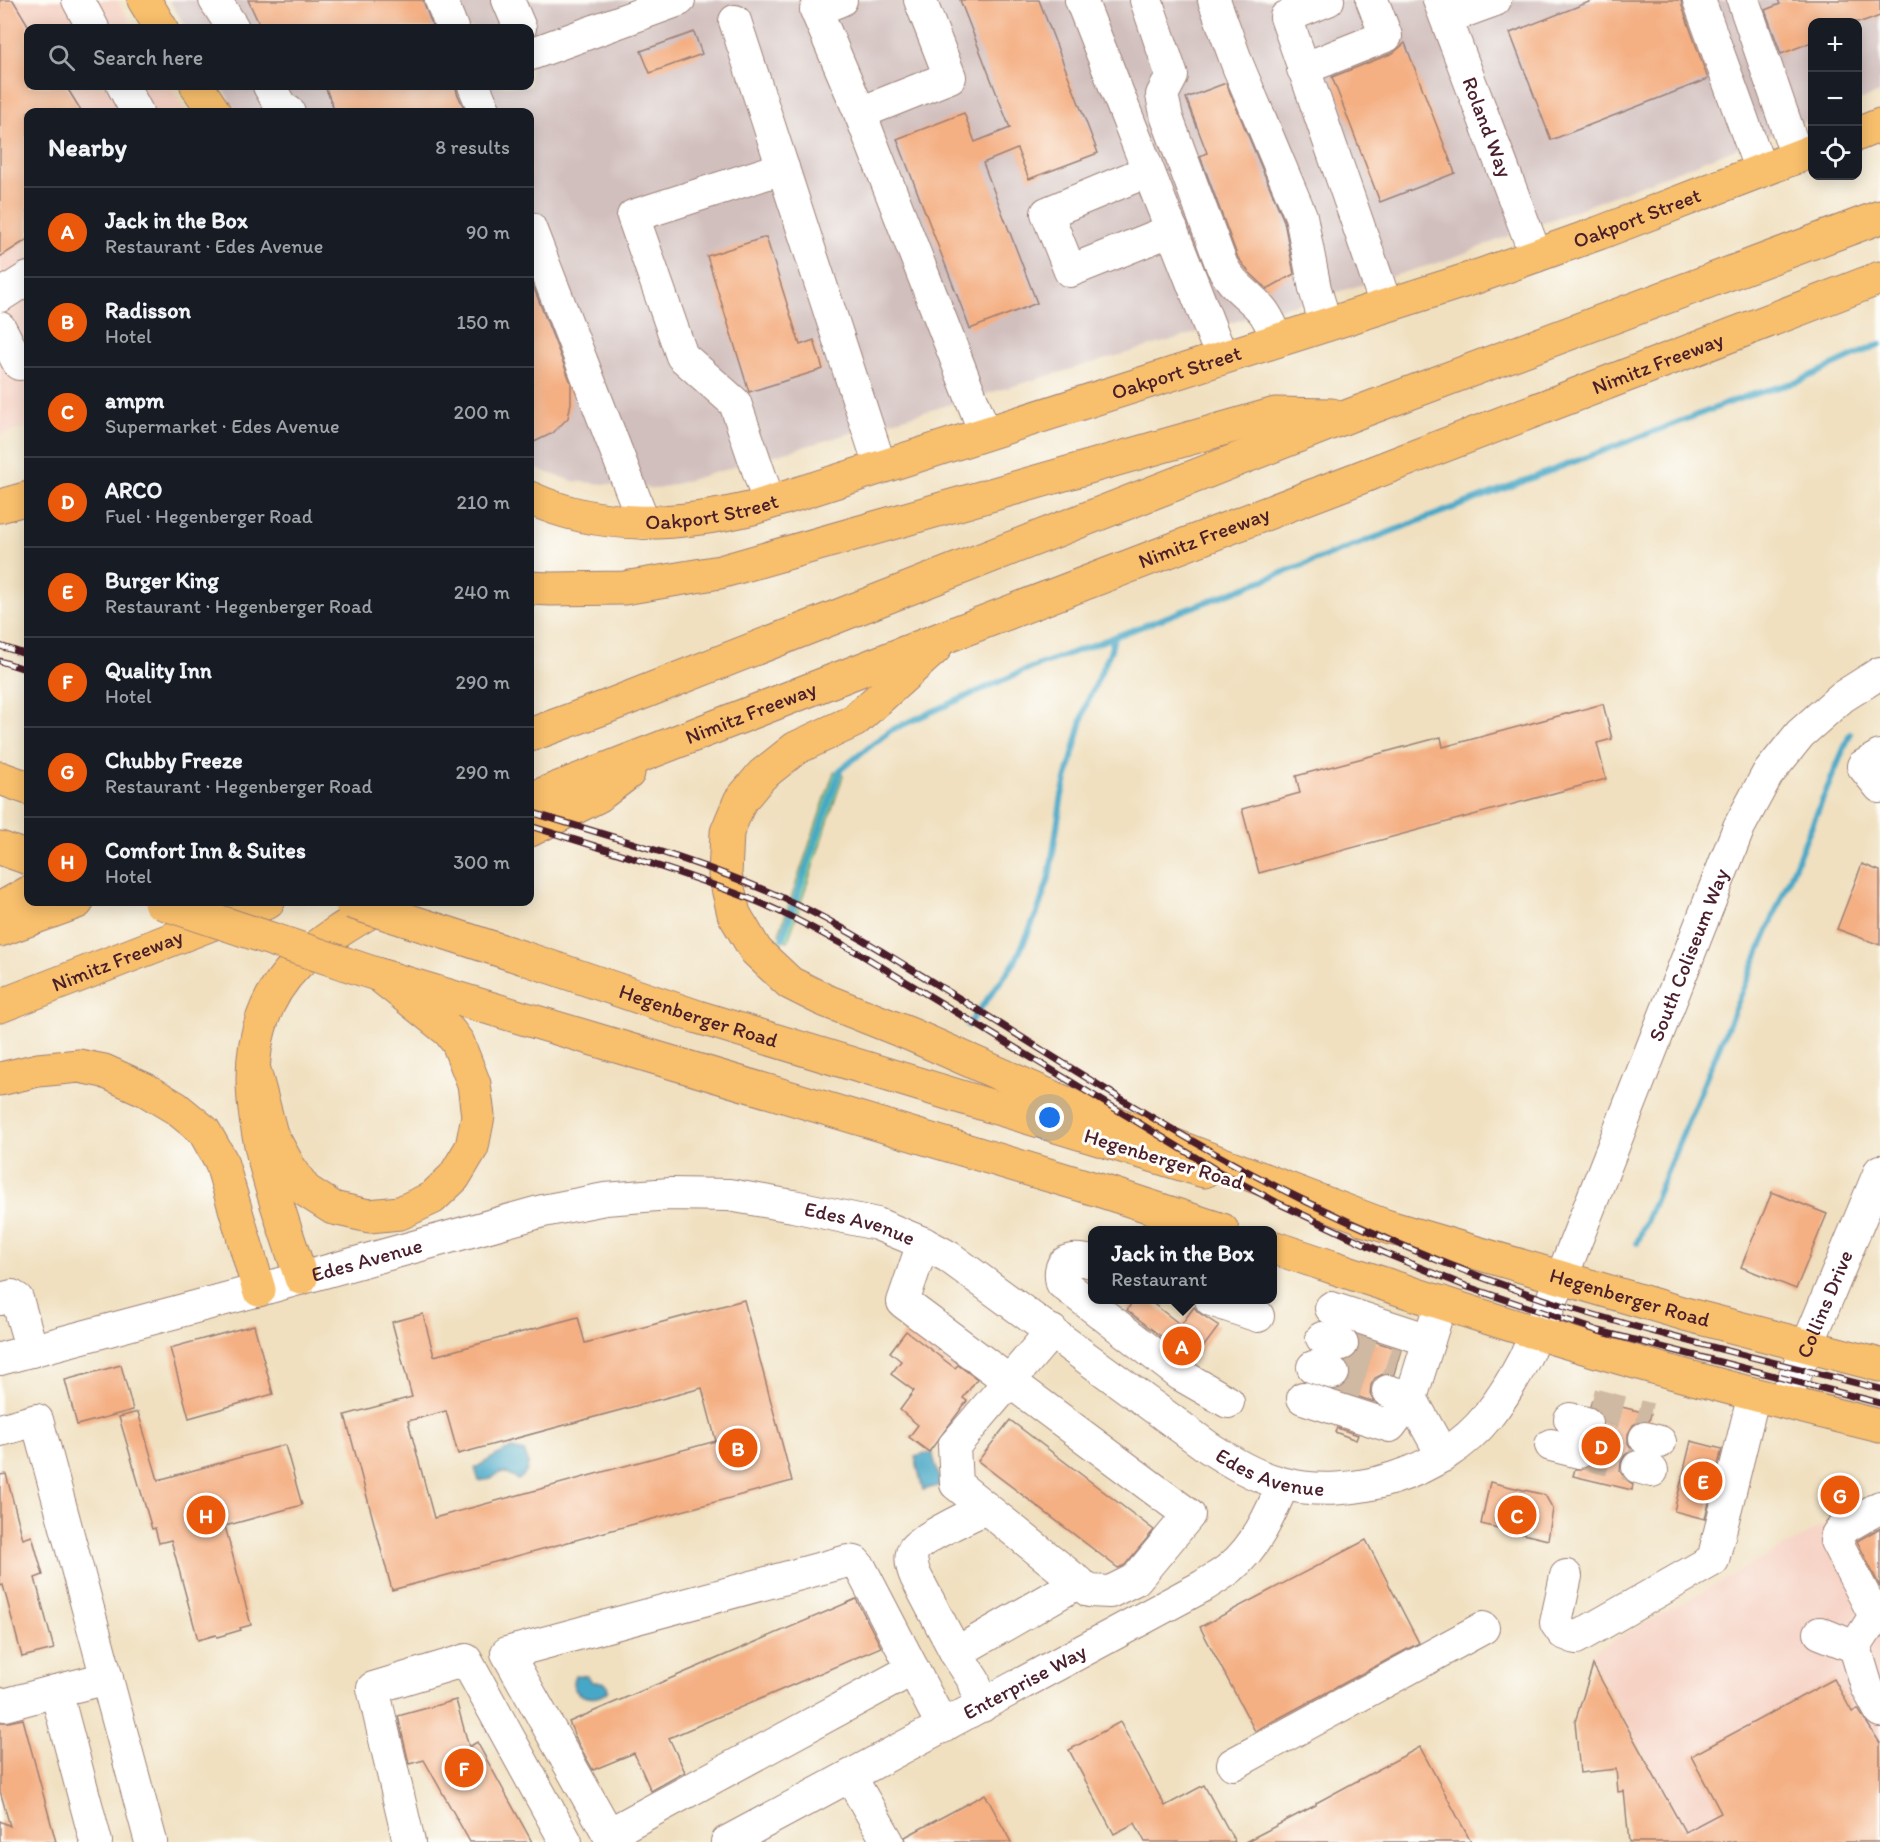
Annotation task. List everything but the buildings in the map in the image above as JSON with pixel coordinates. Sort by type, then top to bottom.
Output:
[{"type":"main road","points":[[144,0],[159,24]]},
{"type":"main road","points":[[200,90],[211,108]]},
{"type":"main road","points":[[1862,132],[1880,125]]},
{"type":"main road","name":"Oakport Street","points":[[534,499],[571,512],[608,520],[644,523],[675,522],[717,516],[769,502],[1536,256],[1805,154]]},
{"type":"main road","points":[[534,733],[1351,414],[1880,217]]},
{"type":"main road","name":"Nimitz Freeway","points":[[534,797],[1880,278]]},
{"type":"main road","points":[[534,588],[624,588],[720,572],[1275,414],[1351,414]]},
{"type":"main road","points":[[0,506],[24,499]]},
{"type":"main road","points":[[950,635],[854,721],[796,748],[762,775],[740,801],[727,832],[724,875],[734,914],[756,951],[790,983],[824,1000],[912,1035],[1082,1110],[1393,1229]]},
{"type":"main road","points":[[534,828],[598,796],[660,747]]},
{"type":"main road","points":[[0,778],[24,787]]},
{"type":"main road","points":[[0,848],[24,857]]},
{"type":"main road","points":[[0,909],[24,895]]},
{"type":"main road","points":[[0,930],[65,906]]},
{"type":"main road","points":[[172,906],[379,975],[1102,1191],[1210,1226]]},
{"type":"main road","name":"Nimitz Freeway","points":[[0,1006],[258,906]]},
{"type":"main road","name":"Hegenberger Road","points":[[363,906],[698,1017],[1393,1229],[1561,1279],[1806,1347],[1880,1365]]},
{"type":"main road","points":[[301,1278],[262,1156],[255,1115],[254,1070],[258,1032],[271,997],[297,964],[334,933],[380,906]]},
{"type":"main road","points":[[254,1070],[271,1134],[305,1190],[333,1208],[369,1215],[400,1213],[432,1198],[454,1177],[472,1147],[477,1116],[474,1084],[458,1043],[449,1030],[379,975]]},
{"type":"main road","points":[[0,1080],[38,1070],[79,1066],[104,1071],[146,1090],[176,1108],[204,1131],[221,1161],[259,1290]]},
{"type":"main road","points":[[1277,1249],[1537,1333],[1653,1367],[1880,1426]]},
{"type":"street","points":[[78,0],[91,24]]},
{"type":"street","points":[[215,0],[230,24]]},
{"type":"street","points":[[441,0],[450,24]]},
{"type":"street","points":[[508,0],[518,24]]},
{"type":"street","points":[[534,53],[679,0]]},
{"type":"street","points":[[841,0],[816,10],[860,113],[985,433]]},
{"type":"street","points":[[860,113],[950,77],[920,0]]},
{"type":"street","points":[[1081,0],[1222,358]]},
{"type":"street","points":[[1146,0],[1173,76],[1162,94],[1167,118],[1222,266],[1238,289],[1263,311],[1278,340]]},
{"type":"street","points":[[1214,0],[1238,66],[1301,216],[1315,289],[1326,325]]},
{"type":"street","points":[[1328,0],[1286,17],[1386,305]]},
{"type":"street","points":[[1303,69],[1386,36],[1372,0]]},
{"type":"street","points":[[1442,9],[1495,0]]},
{"type":"street","points":[[1699,0],[1761,171]]},
{"type":"street","points":[[1743,0],[1805,154]]},
{"type":"street","name":"Roland Way","points":[[1442,9],[1536,256]]},
{"type":"street","points":[[735,21],[880,466]]},
{"type":"street","points":[[125,90],[135,108]]},
{"type":"street","points":[[476,90],[483,108]]},
{"type":"street","points":[[769,502],[735,403],[682,356],[633,216],[783,168]]},
{"type":"street","points":[[1148,171],[1047,213],[1070,271],[1172,231]]},
{"type":"street","points":[[534,238],[644,523]]},
{"type":"street","points":[[0,296],[24,281]]},
{"type":"street","points":[[0,328],[16,365]]},
{"type":"street","name":"South Coliseum Way","points":[[1561,1279],[1739,827],[1767,775],[1800,734],[1842,697],[1880,673]]},
{"type":"street","points":[[1880,756],[1863,766],[1880,787]]},
{"type":"street","name":"Collins Drive","points":[[1566,1576],[1556,1623],[1563,1633],[1576,1638],[1713,1560],[1769,1398],[1806,1347],[1880,1171]]},
{"type":"street","name":"Edes Avenue","points":[[0,1359],[543,1211],[605,1199],[659,1195],[729,1196],[793,1206],[877,1224],[923,1243],[949,1257],[1232,1462],[1282,1484],[1325,1488],[1364,1485],[1402,1477],[1443,1456],[1476,1431],[1510,1385],[1561,1279]]},
{"type":"street","points":[[923,1243],[903,1302],[1010,1381],[1189,1515],[1136,1579],[1110,1592],[1089,1591],[956,1484],[954,1446],[1010,1381],[1052,1331]]},
{"type":"street","points":[[1088,1261],[1079,1258],[1070,1259],[1063,1265],[1060,1274],[1062,1283],[1088,1303]]},
{"type":"street","points":[[0,1299],[12,1296],[17,1299],[32,1351]]},
{"type":"street","points":[[1390,1426],[1301,1405],[1348,1429],[1379,1439],[1390,1426],[1409,1372],[1441,1302]]},
{"type":"street","points":[[1089,1304],[1181,1375],[1228,1402]]},
{"type":"street","points":[[1225,1304],[1258,1316]]},
{"type":"street","points":[[1331,1308],[1409,1372],[1443,1456]]},
{"type":"street","points":[[0,1430],[37,1420],[151,1842]]},
{"type":"street","name":"Enterprise Way","points":[[731,1841],[1203,1586],[1232,1567],[1253,1543],[1270,1513],[1282,1484]]},
{"type":"street","points":[[1880,1507],[1842,1529],[1836,1541],[1875,1616],[1855,1647],[1867,1687],[1880,1711]]},
{"type":"street","points":[[982,1706],[974,1681],[956,1653],[912,1568],[913,1550],[922,1542],[986,1508]]},
{"type":"street","points":[[913,1669],[611,1838],[507,1653],[848,1561],[855,1563],[861,1569],[913,1669],[943,1727]]},
{"type":"street","points":[[956,1653],[1079,1582]]},
{"type":"street","points":[[1233,1764],[1483,1628]]},
{"type":"street","points":[[1820,1633],[1855,1647]]},
{"type":"street","points":[[409,1842],[373,1688],[466,1660],[566,1842]]},
{"type":"street","points":[[0,1703],[4,1704],[107,1678]]},
{"type":"street","points":[[56,1691],[96,1842]]},
{"type":"street","points":[[850,1776],[888,1842]]},
{"type":"shaded area","points":[[0,0],[117,0],[132,24],[24,24],[24,90],[172,90],[184,108],[24,108],[24,428],[0,435]]},
{"type":"shaded area","points":[[169,0],[1880,0],[1880,93],[1862,100],[1862,18],[1808,18],[1808,121],[1444,261],[658,489],[573,481],[534,468],[534,108],[235,108],[223,90],[534,90],[534,24],[184,24]]},
{"type":"shaded area","points":[[1880,1494],[1880,1842],[1692,1842],[1589,1654]]},
{"type":"green space","points":[[840,770],[843,776],[788,941],[782,939],[779,934],[834,772]]},
{"type":"water","points":[[512,1449],[524,1452],[526,1456],[528,1468],[522,1477],[518,1480],[506,1473],[499,1473],[491,1479],[479,1481],[475,1468],[504,1451]]},
{"type":"water","points":[[932,1452],[941,1485],[923,1490],[915,1457]]},
{"type":"water","points":[[575,1675],[587,1676],[592,1682],[603,1682],[607,1685],[608,1690],[597,1697],[584,1696],[574,1688]]},
{"type":"waterway","points":[[968,1025],[1015,962],[1037,913],[1049,878],[1062,795],[1086,705],[1111,650],[1114,637],[1747,396],[1797,382],[1880,344]]},
{"type":"waterway","points":[[782,939],[840,770],[891,730],[1023,671],[1114,637]]},
{"type":"waterway","points":[[1637,1243],[1850,734]]},
{"type":"tunnel","points":[[1342,1344],[1397,1362]]},
{"type":"tunnel","points":[[1333,1373],[1388,1391]]},
{"type":"tunnel","points":[[1591,1404],[1649,1419]]},
{"type":"tunnel","points":[[1579,1452],[1638,1467]]},
{"type":"railway","points":[[0,646],[24,654]]},
{"type":"railway","points":[[0,661],[24,669]]},
{"type":"railway","points":[[534,813],[698,864],[796,904],[878,949],[1127,1103],[1214,1153],[1368,1231],[1502,1285],[1571,1308],[1880,1389]]},
{"type":"railway","points":[[534,827],[690,877],[758,902],[788,916],[862,955],[1218,1171],[1280,1204],[1382,1252],[1468,1287],[1599,1331],[1880,1403]]},
{"type":"place","name":"Jack in the Box","points":[[1182,1346]]},
{"type":"place","name":"ARCO","points":[[1601,1446]]},
{"type":"place","name":"Radisson","points":[[738,1448]]},
{"type":"place","name":"Burger King","points":[[1703,1481]]},
{"type":"place","name":"Chubby Freeze","points":[[1840,1495]]},
{"type":"place","name":"Comfort Inn & Suites","points":[[206,1515]]},
{"type":"place","name":"ampm","points":[[1517,1515]]},
{"type":"place","name":"Quality Inn","points":[[464,1768]]}]
